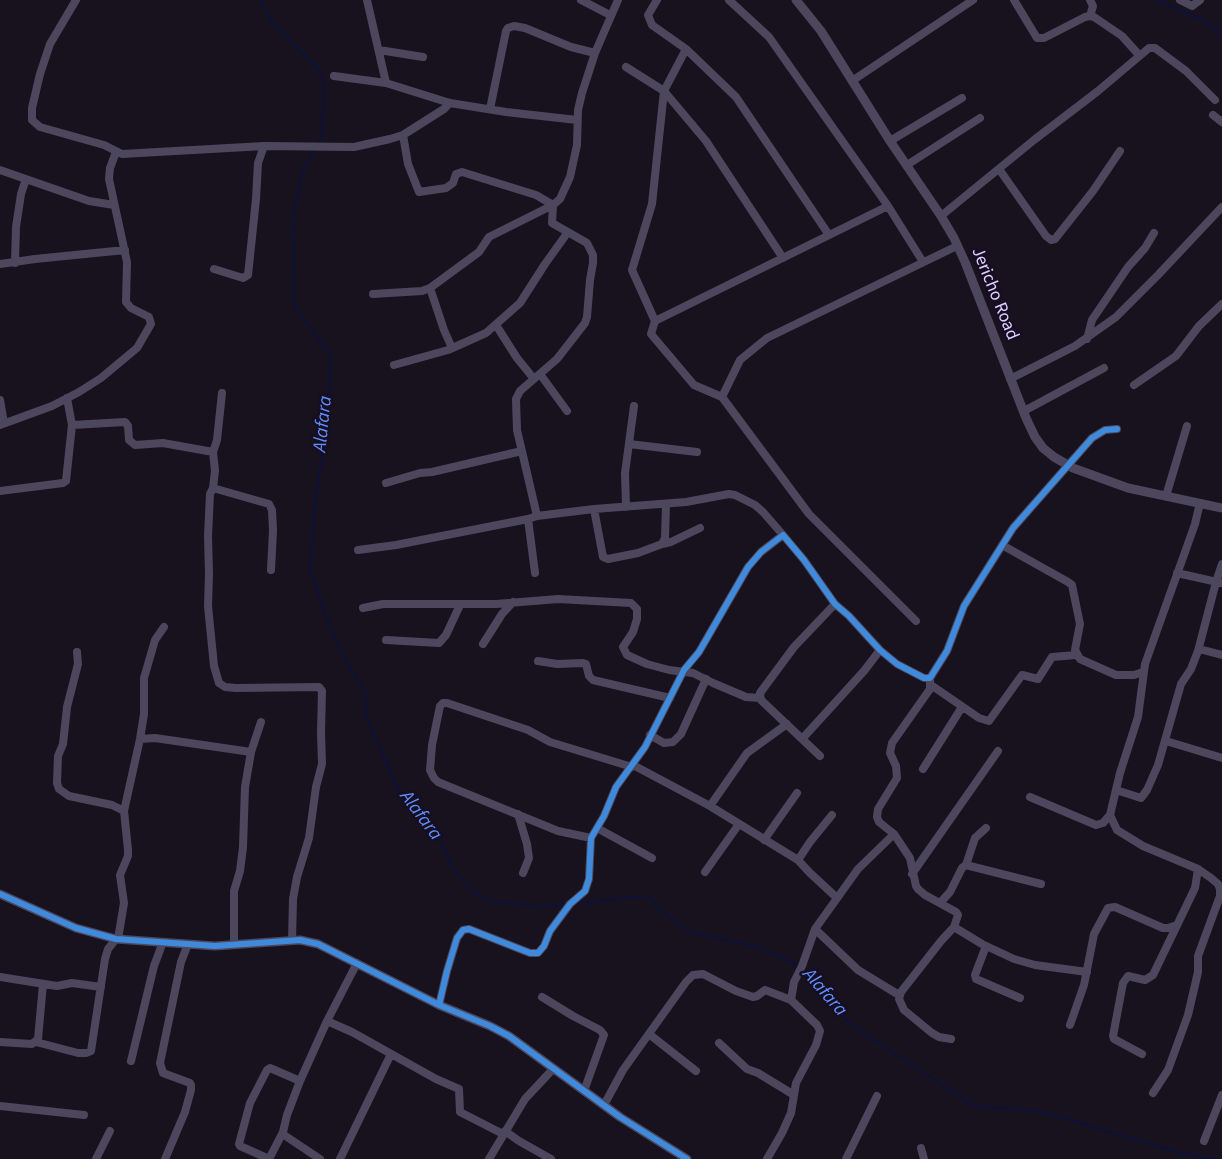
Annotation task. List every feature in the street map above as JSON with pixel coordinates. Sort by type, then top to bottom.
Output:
[{"type":"street","points":[[76,0],[50,44],[40,74],[32,108],[32,120],[40,127],[104,145],[122,154],[264,146],[354,147],[403,135],[444,109],[450,103]]},
{"type":"street","points":[[367,0],[386,83]]},
{"type":"street","points":[[581,0],[610,15]]},
{"type":"street","points":[[373,294],[422,291],[430,288],[479,252],[489,237],[553,205],[560,199],[570,177],[577,145],[577,120],[582,92],[595,53],[618,0]]},
{"type":"street","points":[[657,0],[648,15],[652,25],[686,49],[736,97],[829,235]]},
{"type":"street","points":[[729,0],[768,37],[888,206],[923,262]]},
{"type":"street","name":"Jericho Road","points":[[796,0],[822,31],[890,141],[941,216],[965,262],[1010,379],[1035,437],[1043,448],[1068,465],[1128,488],[1222,508]]},
{"type":"street","points":[[852,81],[973,0]]},
{"type":"street","points":[[1014,0],[1037,38],[1044,38],[1090,16],[1122,36],[1139,55]]},
{"type":"street","points":[[1090,0],[1093,6],[1090,16]]},
{"type":"street","points":[[1180,0],[1192,6],[1200,0]]},
{"type":"street","points":[[490,109],[508,28],[514,26],[525,28],[595,53]]},
{"type":"street","points":[[941,216],[1098,91],[1148,48],[1155,48],[1186,71],[1215,100]]},
{"type":"street","points":[[686,49],[664,91],[652,204],[632,270],[655,321],[651,334],[694,385],[722,397],[809,514],[916,621]]},
{"type":"street","points":[[379,50],[424,57]]},
{"type":"street","points":[[626,67],[664,91],[706,141],[783,258]]},
{"type":"street","points":[[334,76],[386,83],[450,103],[577,120]]},
{"type":"street","points":[[890,141],[962,98]]},
{"type":"street","points":[[1213,115],[1222,122]]},
{"type":"street","points":[[907,165],[980,118]]},
{"type":"street","points":[[403,135],[408,164],[419,192],[446,188],[453,183],[456,174],[462,172],[536,195],[553,205]]},
{"type":"street","points":[[214,269],[243,278],[248,274],[258,163],[264,146]]},
{"type":"street","points":[[999,169],[1046,236],[1051,240],[1055,238],[1093,191],[1120,151]]},
{"type":"street","points":[[0,400],[2,424],[52,406],[100,378],[128,357],[137,348],[151,324],[149,316],[131,308],[126,302],[125,250],[109,179],[110,168],[116,152]]},
{"type":"street","points":[[0,170],[89,201],[114,205]]},
{"type":"street","points":[[15,263],[16,228],[21,194],[26,179]]},
{"type":"street","points":[[537,516],[517,430],[516,398],[520,391],[557,359],[584,323],[587,317],[593,254],[587,243],[552,223],[553,205]]},
{"type":"street","points":[[655,321],[888,206]]},
{"type":"street","points":[[1010,379],[1088,339],[1116,317],[1221,210]]},
{"type":"street","points":[[394,365],[452,348],[486,333],[520,303],[568,232]]},
{"type":"street","points":[[1088,339],[1092,320],[1154,233]]},
{"type":"street","points":[[722,397],[740,360],[767,338],[957,246]]},
{"type":"street","points":[[0,264],[125,250]]},
{"type":"street","points":[[430,288],[452,348]]},
{"type":"street","points":[[1134,385],[1176,356],[1199,326],[1222,304]]},
{"type":"street","points":[[496,325],[517,358],[568,411]]},
{"type":"street","points":[[1024,411],[1104,368]]},
{"type":"street","points":[[222,393],[217,440],[213,452],[215,471],[213,488],[210,494],[208,536],[208,606],[214,666],[219,683],[225,687],[236,688],[319,687],[322,691],[322,764],[316,787],[309,838],[297,877],[292,941]]},
{"type":"street","points":[[0,491],[63,483],[66,481],[72,425],[67,398]]},
{"type":"street","points":[[626,507],[626,473],[634,406]]},
{"type":"street","points":[[72,425],[125,422],[128,426],[129,440],[132,444],[163,443],[213,452]]},
{"type":"street","points":[[1166,496],[1187,426]]},
{"type":"street","points":[[951,1039],[939,1037],[904,1010],[900,1003],[900,995],[941,940],[954,926],[958,915],[918,889],[912,874],[910,858],[894,834],[879,822],[877,817],[878,809],[897,778],[898,772],[890,753],[890,748],[930,689],[930,682],[947,651],[964,606],[1012,528],[1092,438],[1105,430],[1117,429]]},
{"type":"street","points":[[629,444],[697,452]]},
{"type":"street","points":[[386,483],[420,473],[432,472],[522,451]]},
{"type":"street","points":[[213,488],[269,504],[272,510],[274,530],[271,570]]},
{"type":"street","points":[[358,550],[396,545],[537,516],[594,509],[686,502],[722,495],[735,495],[755,505],[763,512],[804,560],[835,604],[849,616],[880,650],[897,664],[930,682],[979,718],[989,721],[1022,675],[1038,679],[1052,657],[1076,655]]},
{"type":"street","points":[[1030,797],[1096,825],[1103,823],[1110,815],[1120,773],[1138,716],[1143,672],[1195,524],[1200,503]]},
{"type":"street","points":[[662,544],[665,538],[666,504]]},
{"type":"street","points":[[594,509],[602,557],[604,559],[638,553],[671,542],[700,528]]},
{"type":"street","points":[[528,519],[535,573]]},
{"type":"street","points":[[439,1005],[446,970],[458,938],[466,929],[530,953],[538,953],[542,950],[550,931],[570,904],[588,886],[591,838],[604,816],[616,787],[645,747],[684,670],[703,644],[748,567],[761,552],[783,535]]},
{"type":"street","points":[[1002,545],[1072,586],[1080,624],[1075,650],[1076,655],[1080,659],[1116,675],[1134,676],[1143,672]]},
{"type":"street","points":[[1116,790],[1141,798],[1145,794],[1166,741],[1181,684],[1199,649],[1219,583],[1222,564]]},
{"type":"street","points":[[1177,573],[1219,583]]},
{"type":"street","points":[[363,608],[383,604],[460,605],[558,599],[631,603],[637,609],[637,619],[633,632],[624,644],[624,652],[630,657],[669,670],[684,670],[746,697],[760,698],[820,756]]},
{"type":"street","points":[[483,644],[502,614],[513,602]]},
{"type":"street","points":[[760,698],[760,693],[794,647],[835,604]]},
{"type":"street","points":[[386,640],[439,643],[446,635],[460,605]]},
{"type":"street","points":[[0,1042],[32,1044],[36,1042],[78,1053],[86,1054],[91,1051],[108,949],[117,939],[124,903],[120,875],[128,856],[128,850],[124,811],[144,714],[144,678],[155,640],[164,627]]},
{"type":"street","points":[[1199,649],[1222,655]]},
{"type":"street","points":[[802,739],[864,671],[880,650]]},
{"type":"street","points":[[77,652],[78,664],[67,707],[63,744],[58,756],[58,783],[60,789],[69,796],[112,805],[124,811]]},
{"type":"street","points":[[538,661],[557,664],[583,663],[586,664],[589,676],[593,680],[670,698]]},
{"type":"street","points":[[650,735],[664,743],[673,742],[681,734],[706,679]]},
{"type":"street","points":[[591,838],[558,831],[438,782],[431,774],[432,745],[440,706],[448,703],[528,730],[550,742],[632,766],[710,806],[798,860],[837,898]]},
{"type":"street","points":[[923,769],[962,706]]},
{"type":"street","points":[[234,945],[234,891],[240,871],[243,847],[245,787],[251,752],[261,722]]},
{"type":"street","points":[[710,806],[746,752],[787,724]]},
{"type":"street","points":[[140,739],[155,738],[251,752]]},
{"type":"street","points":[[1166,741],[1222,758]]},
{"type":"street","points":[[912,874],[998,751]]},
{"type":"street","points":[[764,840],[797,793]]},
{"type":"street","points":[[518,814],[529,858],[523,873]]},
{"type":"street","points":[[798,860],[832,815]]},
{"type":"street","points":[[1110,815],[1117,830],[1143,846],[1198,869],[1218,884],[1220,896],[1198,956],[1198,972],[1188,1015],[1177,1047],[1168,1070],[1152,1093]]},
{"type":"street","points":[[705,872],[739,824]]},
{"type":"street","points":[[597,828],[652,858]]},
{"type":"street","points":[[940,903],[950,892],[962,868],[966,865],[975,838],[986,828]]},
{"type":"street","points":[[791,1000],[794,982],[802,966],[815,929],[858,869],[894,834]]},
{"type":"street","points":[[966,865],[1041,884]]},
{"type":"street","points":[[1142,1054],[1114,1039],[1113,1036],[1123,983],[1128,976],[1145,980],[1152,975],[1195,888],[1198,869]]},
{"type":"street","points":[[0,894],[76,928],[117,939],[215,946],[292,941],[310,941],[318,944],[439,1005],[503,1033],[640,1131],[688,1159]]},
{"type":"street","points":[[1070,1025],[1084,985],[1094,934],[1108,908],[1115,908],[1163,928],[1177,925]]},
{"type":"street","points":[[954,926],[986,946],[1014,959],[1035,965],[1087,972]]},
{"type":"street","points":[[815,929],[858,970],[900,995]]},
{"type":"street","points":[[130,1061],[154,966],[163,942]]},
{"type":"street","points":[[165,1159],[185,1112],[192,1085],[164,1073],[160,1063],[181,962],[188,944]]},
{"type":"street","points":[[986,946],[975,975],[976,979],[1020,998]]},
{"type":"street","points":[[300,1081],[273,1068],[268,1070],[250,1103],[239,1144],[269,1159],[282,1132],[300,1081],[327,1021],[357,963]]},
{"type":"street","points":[[604,1106],[623,1070],[693,975],[703,974],[755,997],[766,990],[791,1000],[817,1025],[820,1031],[816,1045],[796,1083],[791,1114],[767,1159]]},
{"type":"street","points":[[0,977],[57,986],[72,983],[101,987]]},
{"type":"street","points":[[36,1042],[38,1039],[42,984]]},
{"type":"street","points":[[542,997],[600,1030],[604,1035],[584,1091]]},
{"type":"street","points":[[327,1021],[352,1032],[436,1079],[459,1089],[458,1109],[462,1115],[504,1132],[551,1159]]},
{"type":"street","points":[[650,1034],[696,1071]]},
{"type":"street","points":[[719,1043],[747,1069],[758,1073],[794,1095]]},
{"type":"street","points":[[340,1159],[391,1054]]},
{"type":"street","points":[[489,1159],[525,1099],[553,1069]]},
{"type":"street","points":[[1204,1141],[1222,1095]]},
{"type":"street","points":[[846,1159],[876,1096]]},
{"type":"street","points":[[0,1106],[84,1115]]},
{"type":"street","points":[[96,1159],[110,1131]]},
{"type":"street","points":[[282,1132],[320,1159]]},
{"type":"street","points":[[920,1148],[924,1159]]},
{"type":"waterway","name":"Alafara","points":[[261,0],[272,22],[318,69],[324,85],[322,138],[318,143]]},
{"type":"waterway","points":[[1156,0],[1210,25],[1222,35]]},
{"type":"waterway","name":"Alafara","points":[[314,150],[303,171],[293,217],[294,306],[331,356],[325,438],[315,501],[310,569],[338,648],[366,693],[365,714],[404,802],[426,824],[442,844],[452,867],[469,889],[489,901],[543,907],[567,904]]},
{"type":"waterway","name":"Alafara","points":[[577,903],[648,896],[660,910],[691,932],[762,948],[800,966]]},
{"type":"waterway","name":"Alafara","points":[[804,969],[830,1006],[856,1028],[974,1106],[1039,1111],[1181,1153],[1214,1159]]},
{"type":"cycle path","points":[[439,1005],[457,938],[463,930],[469,929],[530,953],[538,953],[544,946],[550,931],[570,904],[585,891],[589,879],[591,838],[604,816],[616,787],[645,747],[684,670],[699,652],[748,567],[761,552],[783,535],[804,560],[835,604],[849,616],[880,650],[897,664],[924,678],[930,678],[947,651],[964,606],[1013,528],[1092,438],[1105,430],[1117,429]]},
{"type":"cycle path","points":[[0,894],[76,928],[116,939],[215,946],[300,940],[318,944],[439,1005],[509,1036],[620,1117],[687,1159]]}]
